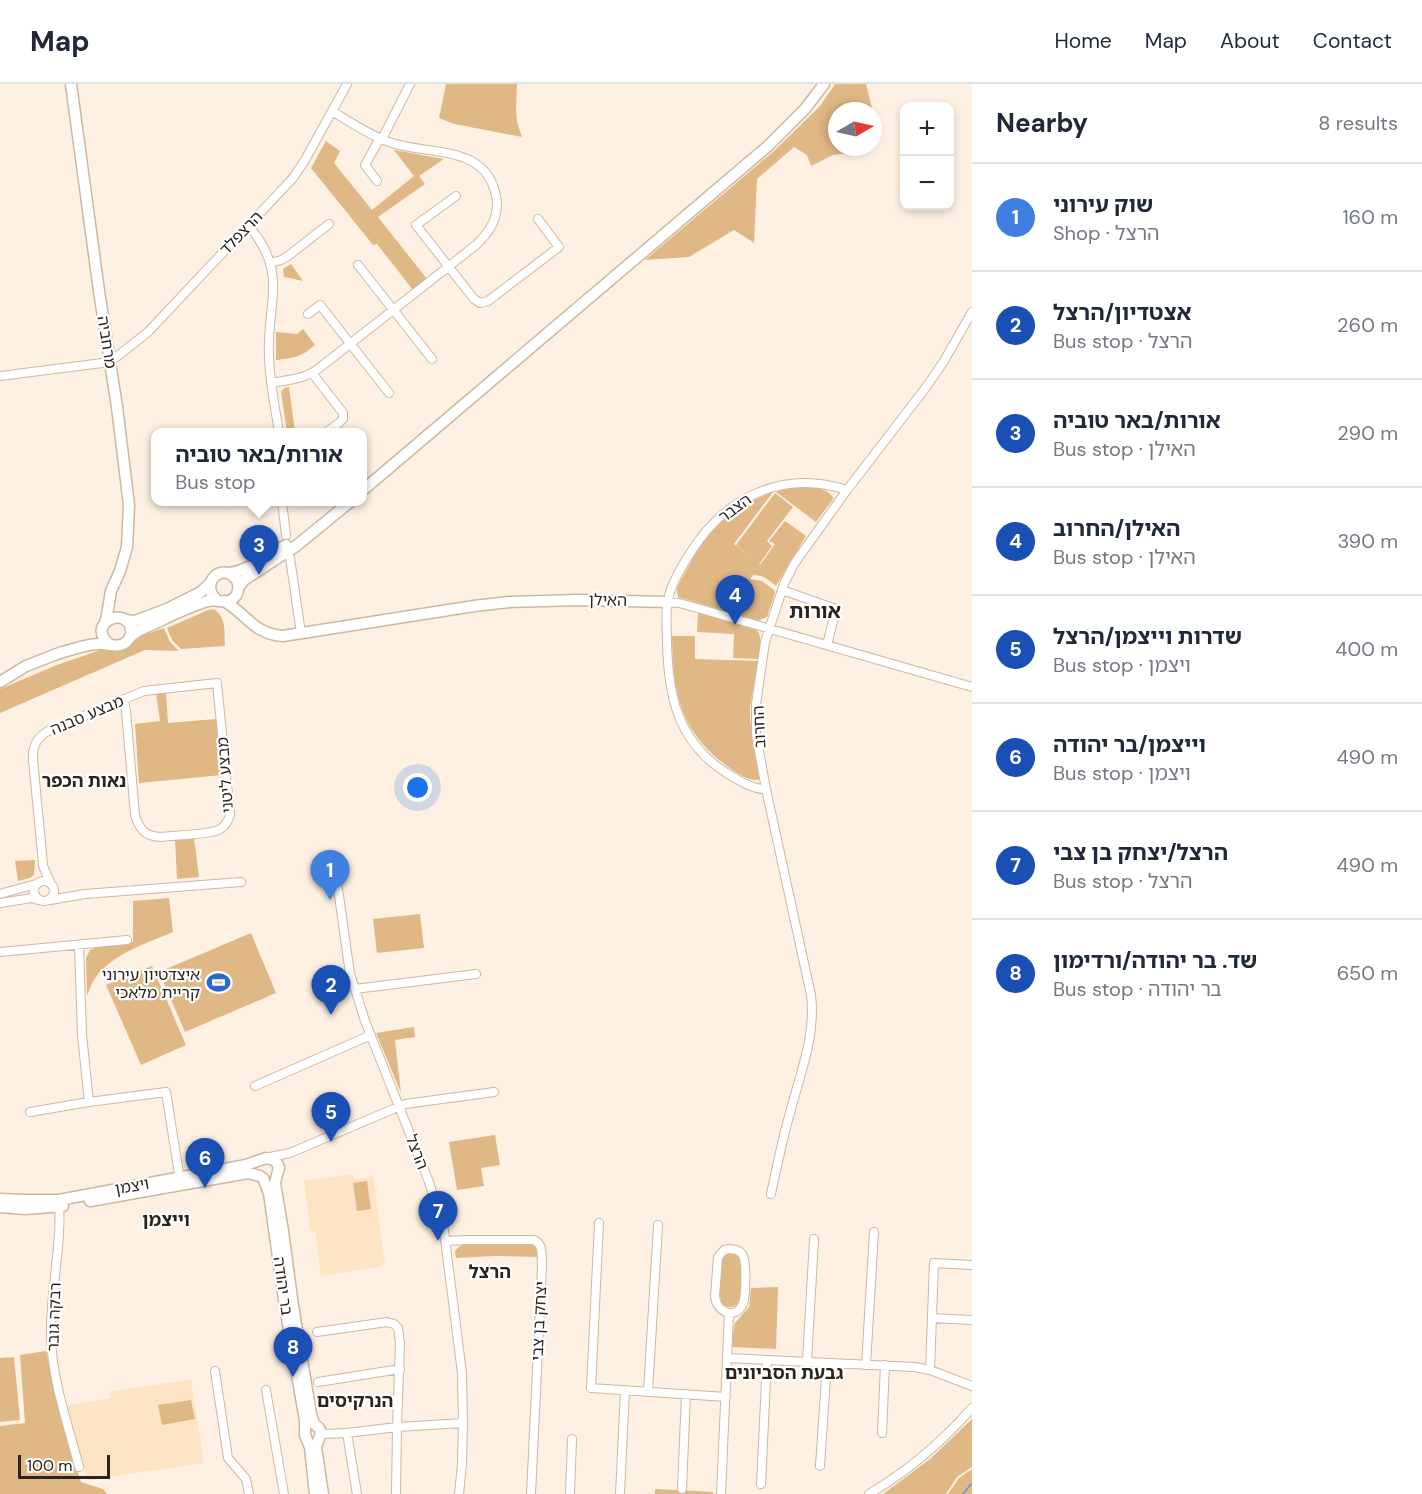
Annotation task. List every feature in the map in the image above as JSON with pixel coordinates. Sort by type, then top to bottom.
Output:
[{"type":"street","name":"מרחביה","points":[[71,84],[129,505],[127,547],[109,597],[104,625]]},
{"type":"street","name":"הרצפלד","points":[[110,362],[148,332],[293,178],[347,84]]},
{"type":"street","points":[[377,181],[365,165],[410,84]]},
{"type":"street","points":[[367,487],[768,146],[806,108],[824,84]]},
{"type":"street","points":[[271,383],[301,378],[312,373],[483,239],[491,227],[496,212],[496,195],[489,178],[480,167],[466,158],[381,139],[332,111]]},
{"type":"street","points":[[456,195],[416,225],[474,299],[480,303],[488,301],[559,247],[538,219]]},
{"type":"street","points":[[270,263],[288,256],[329,224]]},
{"type":"street","points":[[248,225],[261,242],[274,280],[269,331],[269,360],[278,428]]},
{"type":"street","points":[[358,265],[432,359]]},
{"type":"street","points":[[308,314],[320,305],[389,393]]},
{"type":"street","name":"החרוב","points":[[771,1194],[789,1116],[806,1059],[813,1015],[811,995],[756,735],[755,715],[763,652],[782,590],[794,564],[847,490],[927,386],[972,312]]},
{"type":"street","points":[[0,376],[110,362]]},
{"type":"street","points":[[312,373],[343,413],[343,419],[332,428]]},
{"type":"street","name":"הצבר","points":[[668,602],[680,571],[697,543],[720,516],[735,505],[766,489],[796,483],[822,483],[847,490]]},
{"type":"street","points":[[283,506],[286,535]]},
{"type":"street","points":[[0,682],[26,666],[93,638],[112,618],[135,621],[167,609],[201,592],[215,575],[234,573],[248,567],[292,541],[341,506]]},
{"type":"street","points":[[57,654],[93,644],[114,646],[123,644],[134,633],[195,606],[220,600],[231,600],[244,580],[296,546],[342,506]]},
{"type":"street","points":[[290,558],[302,633]]},
{"type":"street","points":[[228,573],[236,579],[236,601],[242,615]]},
{"type":"street","points":[[210,583],[210,592],[220,600]]},
{"type":"street","points":[[782,590],[836,609],[826,645]]},
{"type":"street","points":[[109,597],[114,610],[130,628],[130,637]]},
{"type":"street","name":"האילן","points":[[220,600],[242,615],[253,626],[268,634],[283,636],[509,602],[578,600],[668,602],[691,606],[972,687]]},
{"type":"street","points":[[668,602],[668,674],[673,700],[682,724],[711,762],[752,786],[766,789]]},
{"type":"street","points":[[104,625],[103,637],[109,644]]},
{"type":"street","name":"מבצע סבנה","points":[[51,883],[43,866],[33,760],[33,750],[41,735],[136,693],[152,689],[218,683]]},
{"type":"street","name":"מבצע ליטני","points":[[124,699],[135,815],[140,828],[148,835],[160,837],[211,832],[222,828],[229,821],[230,815],[218,683]]},
{"type":"street","name":"מבצע סבנה","points":[[37,883],[41,874],[42,853]]},
{"type":"street","points":[[0,894],[44,880],[66,892],[76,894],[241,882]]},
{"type":"street","points":[[37,883],[34,891],[38,900]]},
{"type":"street","points":[[50,900],[54,893],[51,883]]},
{"type":"street","name":"הרצל","points":[[338,889],[355,989],[429,1182],[446,1241],[462,1373],[462,1464],[459,1494]]},
{"type":"street","points":[[0,903],[32,898],[45,902],[85,894]]},
{"type":"street","points":[[0,952],[127,940]]},
{"type":"street","points":[[79,945],[82,1035],[89,1102]]},
{"type":"street","points":[[355,989],[476,974]]},
{"type":"street","points":[[255,1086],[371,1035]]},
{"type":"street","points":[[30,1112],[165,1092],[180,1182]]},
{"type":"street","name":"ויצמן","points":[[180,1182],[264,1158],[280,1156],[400,1106],[414,1102],[494,1092]]},
{"type":"street","name":"ויצמן","points":[[278,1171],[283,1160],[296,1150]]},
{"type":"street","points":[[264,1158],[270,1158],[275,1160],[278,1171],[271,1179],[262,1177],[257,1169],[264,1158]]},
{"type":"street","name":"בר יהודה","points":[[278,1171],[274,1183],[323,1494]]},
{"type":"street","name":"ויצמן","points":[[0,1207],[25,1209],[180,1182],[248,1173],[262,1177]]},
{"type":"street","name":"בר יהודה","points":[[262,1177],[269,1193],[285,1307],[314,1434],[315,1494]]},
{"type":"street","name":"ויצמן","points":[[0,1198],[59,1203]]},
{"type":"street","name":"רבקה גובר","points":[[59,1203],[60,1223],[51,1317],[52,1357],[79,1467]]},
{"type":"street","points":[[599,1223],[591,1388],[726,1397]]},
{"type":"street","points":[[648,1392],[658,1225]]},
{"type":"street","points":[[866,1365],[874,1232]]},
{"type":"street","name":"יצחק בן צבי","points":[[446,1241],[534,1239],[541,1245],[531,1494]]},
{"type":"street","points":[[807,1362],[814,1239]]},
{"type":"street","points":[[729,1249],[742,1254],[746,1263],[744,1302],[738,1310],[729,1313],[717,1306],[715,1296],[716,1262],[721,1253],[729,1249]]},
{"type":"street","points":[[930,1370],[934,1263],[972,1265]]},
{"type":"street","points":[[722,1494],[729,1313]]},
{"type":"street","points":[[932,1318],[970,1320]]},
{"type":"street","points":[[317,1332],[387,1322],[398,1328],[400,1370],[396,1494]]},
{"type":"street","points":[[727,1358],[914,1367],[930,1370],[972,1386]]},
{"type":"street","points":[[761,1484],[767,1360]]},
{"type":"street","points":[[820,1466],[827,1363]]},
{"type":"street","points":[[882,1433],[885,1365]]},
{"type":"street","points":[[318,1382],[400,1370]]},
{"type":"street","points":[[215,1371],[228,1458],[246,1479],[249,1494]]},
{"type":"street","points":[[266,1390],[284,1494]]},
{"type":"street","points":[[620,1494],[625,1390]]},
{"type":"street","points":[[682,1489],[686,1394]]},
{"type":"street","points":[[869,1494],[893,1479],[946,1437],[972,1408]]},
{"type":"street","points":[[314,1434],[463,1423]]},
{"type":"street","points":[[347,1433],[357,1494]]},
{"type":"street","points":[[570,1494],[572,1440]]},
{"type":"shaded area","points":[[446,84],[517,84],[517,122],[522,137],[454,124],[439,118]]},
{"type":"shaded area","points":[[835,84],[866,84],[870,102],[828,102],[828,156],[831,156],[811,166],[807,155],[794,147],[757,179],[754,243],[734,230],[689,257],[645,260],[774,151],[820,106]]},
{"type":"shaded area","points":[[326,141],[340,151],[334,163],[372,210],[414,176],[394,150],[444,159],[419,176],[425,184],[378,217],[427,279],[413,290],[377,244],[373,245],[311,168]]},
{"type":"shaded area","points":[[291,264],[303,281],[284,277],[283,269]]},
{"type":"shaded area","points":[[303,329],[315,345],[297,356],[276,360],[276,332],[297,334]]},
{"type":"shaded area","points":[[289,387],[294,428],[286,428],[281,392],[284,388]]},
{"type":"shaded area","points":[[797,487],[821,489],[833,497],[816,522],[776,492]]},
{"type":"shaded area","points":[[773,492],[734,544],[755,560],[736,545],[775,493],[793,507],[767,541],[772,546],[759,566],[775,544],[769,541],[785,521],[806,536],[776,586],[760,576],[753,575],[750,579],[762,581],[774,590],[767,617],[758,621],[678,597],[677,588],[686,571],[714,529],[739,509]]},
{"type":"shaded area","points":[[214,609],[223,621],[225,646],[181,649],[172,640],[167,628]]},
{"type":"shaded area","points":[[698,613],[757,630],[760,640],[758,659],[733,658],[734,634],[697,632]]},
{"type":"shaded area","points":[[164,628],[170,642],[179,651],[145,650],[0,713],[0,689],[57,665]]},
{"type":"shaded area","points":[[672,636],[695,636],[695,659],[758,661],[750,720],[760,779],[749,779],[731,769],[700,741],[690,727],[674,677]]},
{"type":"shaded area","points":[[166,692],[168,723],[216,719],[222,775],[139,783],[135,724],[160,721],[156,693]]},
{"type":"shaded area","points":[[194,838],[199,877],[177,879],[175,839]]},
{"type":"shaded area","points":[[35,860],[34,875],[18,881],[15,861]]},
{"type":"shaded area","points":[[169,898],[173,932],[139,946],[107,965],[92,983],[87,996],[86,958],[90,950],[133,942],[133,901]]},
{"type":"shaded area","points":[[420,914],[424,948],[377,953],[373,919]]},
{"type":"shaded area","name":"איצדטיון עירוני קריית מלאכי","points":[[251,933],[276,993],[185,1032],[159,972]]},
{"type":"shaded area","points":[[152,966],[186,1045],[141,1065],[106,985]]},
{"type":"shaded area","points":[[414,1027],[415,1037],[395,1040],[401,1093],[376,1033]]},
{"type":"shaded area","points":[[495,1135],[500,1165],[481,1168],[484,1186],[457,1190],[449,1142]]},
{"type":"shaded area","points":[[353,1174],[355,1179],[373,1176],[385,1264],[321,1276],[315,1231],[310,1231],[304,1181]]},
{"type":"shaded area","points":[[367,1181],[371,1209],[357,1211],[353,1183]]},
{"type":"shaded area","points":[[471,1243],[532,1245],[537,1248],[539,1257],[456,1258],[457,1249]]},
{"type":"shaded area","points":[[730,1252],[737,1253],[742,1260],[740,1301],[730,1307],[723,1305],[719,1281],[723,1255]]},
{"type":"shaded area","points":[[778,1287],[776,1349],[732,1347],[735,1323],[749,1307],[751,1288]]},
{"type":"shaded area","points":[[46,1351],[60,1417],[81,1482],[103,1489],[107,1494],[0,1494],[0,1426],[25,1423],[20,1355]]},
{"type":"shaded area","points":[[14,1357],[20,1420],[0,1422],[0,1358]]},
{"type":"shaded area","points":[[191,1379],[204,1463],[88,1480],[66,1406],[110,1398],[110,1392]]},
{"type":"shaded area","points":[[191,1400],[195,1419],[162,1425],[158,1405]]},
{"type":"shaded area","points":[[972,1419],[972,1467],[957,1477],[946,1494],[883,1494],[930,1459]]},
{"type":"shaded area","points":[[972,1469],[972,1494],[948,1494],[959,1478]]},
{"type":"shaded area","points":[[655,1489],[713,1492],[713,1494],[655,1494]]},
{"type":"waterway","points":[[963,1494],[972,1483]]},
{"type":"place","name":"אורות/באר טוביה","points":[[259,575]]},
{"type":"place","name":"האילן/החרוב","points":[[735,625]]},
{"type":"place","name":"שוק עירוני","points":[[330,900]]},
{"type":"place","name":"איצדטיון עירוני קריית מלאכי","points":[[218,983]]},
{"type":"place","name":"אצטדיון/הרצל","points":[[331,1015]]},
{"type":"place","name":"שדרות וייצמן/הרצל","points":[[331,1142]]},
{"type":"place","name":"וייצמן/בר יהודה","points":[[205,1188]]},
{"type":"place","name":"הרצל/יצחק בן צבי","points":[[438,1241]]},
{"type":"place","name":"שד. בר יהודה/ורדימון","points":[[293,1377]]},
{"type":"district","name":"אורות","points":[[815,611]]},
{"type":"district","name":"נאות הכפר","points":[[84,781]]},
{"type":"district","name":"וייצמן","points":[[166,1220]]},
{"type":"district","name":"הרצל","points":[[490,1272]]},
{"type":"district","name":"גבעת הסביונים","points":[[784,1373]]},
{"type":"district","name":"הנרקיסים","points":[[355,1401]]}]
